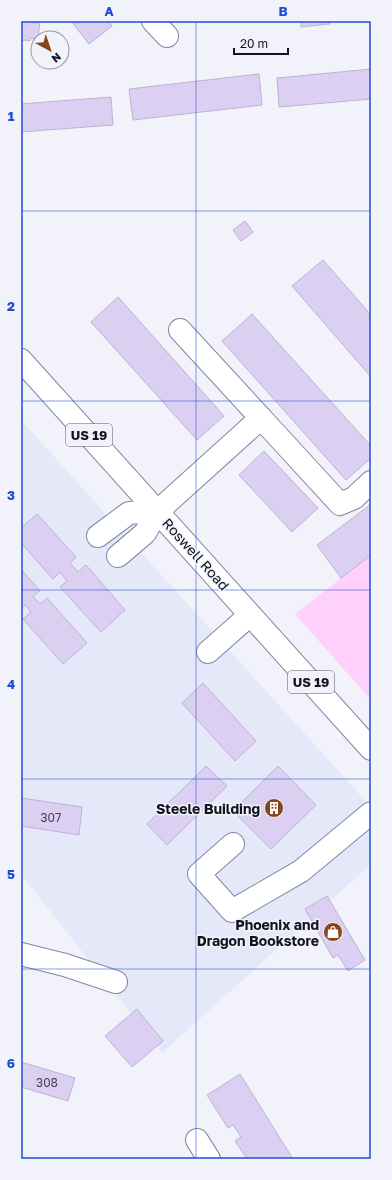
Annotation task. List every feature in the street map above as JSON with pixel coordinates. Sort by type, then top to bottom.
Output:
[{"type":"main road","points":[[180,330],[340,504],[354,498],[371,482]]},
{"type":"main road","name":"Roswell Road","points":[[21,360],[371,749]]},
{"type":"main road","points":[[118,556],[145,533],[158,511],[261,418]]},
{"type":"main road","points":[[98,536],[129,512],[158,511]]},
{"type":"main road","points":[[208,652],[250,615]]},
{"type":"main road","points":[[233,844],[199,874],[232,911],[301,871],[371,813]]},
{"type":"main road","points":[[21,954],[65,965],[116,982]]},
{"type":"main road","points":[[197,1140],[209,1159]]},
{"type":"shaded area","points":[[21,420],[371,807],[371,864],[162,1053],[21,874]]},
{"type":"shaded area","points":[[371,555],[371,700],[295,614]]},
{"type":"building","points":[[21,21],[40,21],[39,30],[30,30],[30,41],[21,40]]},
{"type":"building","points":[[71,21],[108,21],[112,26],[89,44]]},
{"type":"building","points":[[301,21],[329,21],[330,24],[301,27]]},
{"type":"building","points":[[371,69],[371,99],[279,107],[277,78]]},
{"type":"building","points":[[259,74],[262,105],[133,120],[129,89]]},
{"type":"building","points":[[111,97],[113,125],[21,132],[21,104]]},
{"type":"building","points":[[245,221],[253,232],[241,241],[233,230]]},
{"type":"building","points":[[323,260],[371,315],[371,377],[292,286]]},
{"type":"building","points":[[118,297],[224,416],[197,440],[91,322]]},
{"type":"building","points":[[252,314],[371,446],[371,458],[346,480],[222,341]]},
{"type":"building","points":[[264,451],[318,508],[292,532],[239,475]]},
{"type":"building","points":[[371,504],[371,555],[341,578],[317,545]]},
{"type":"building","points":[[37,514],[76,557],[70,563],[78,572],[86,565],[125,610],[101,632],[60,587],[67,581],[60,572],[53,579],[21,543],[21,528]]},
{"type":"building","points":[[21,569],[40,591],[33,596],[40,604],[47,598],[87,643],[63,664],[23,619],[31,612],[25,605],[21,608]]},
{"type":"building","points":[[203,683],[256,741],[235,761],[182,703]]},
{"type":"building","points":[[206,766],[227,786],[167,845],[147,824]]},
{"type":"building","name":"Steele Building","points":[[278,766],[316,805],[271,849],[233,811]]},
{"type":"building","points":[[21,798],[82,807],[79,835],[21,826]]},
{"type":"building","name":"Phoenix and Dragon Bookstore","points":[[327,896],[365,960],[348,971],[338,955],[333,958],[305,909]]},
{"type":"building","points":[[137,1009],[163,1041],[132,1067],[105,1036]]},
{"type":"building","points":[[21,1062],[75,1078],[68,1101],[21,1087]]},
{"type":"building","points":[[240,1074],[293,1159],[247,1159],[235,1141],[241,1137],[233,1125],[228,1128],[207,1095]]},
{"type":"place","name":"Steele Building","points":[[274,808]]},
{"type":"place","name":"Phoenix and Dragon Bookstore","points":[[333,932]]}]
